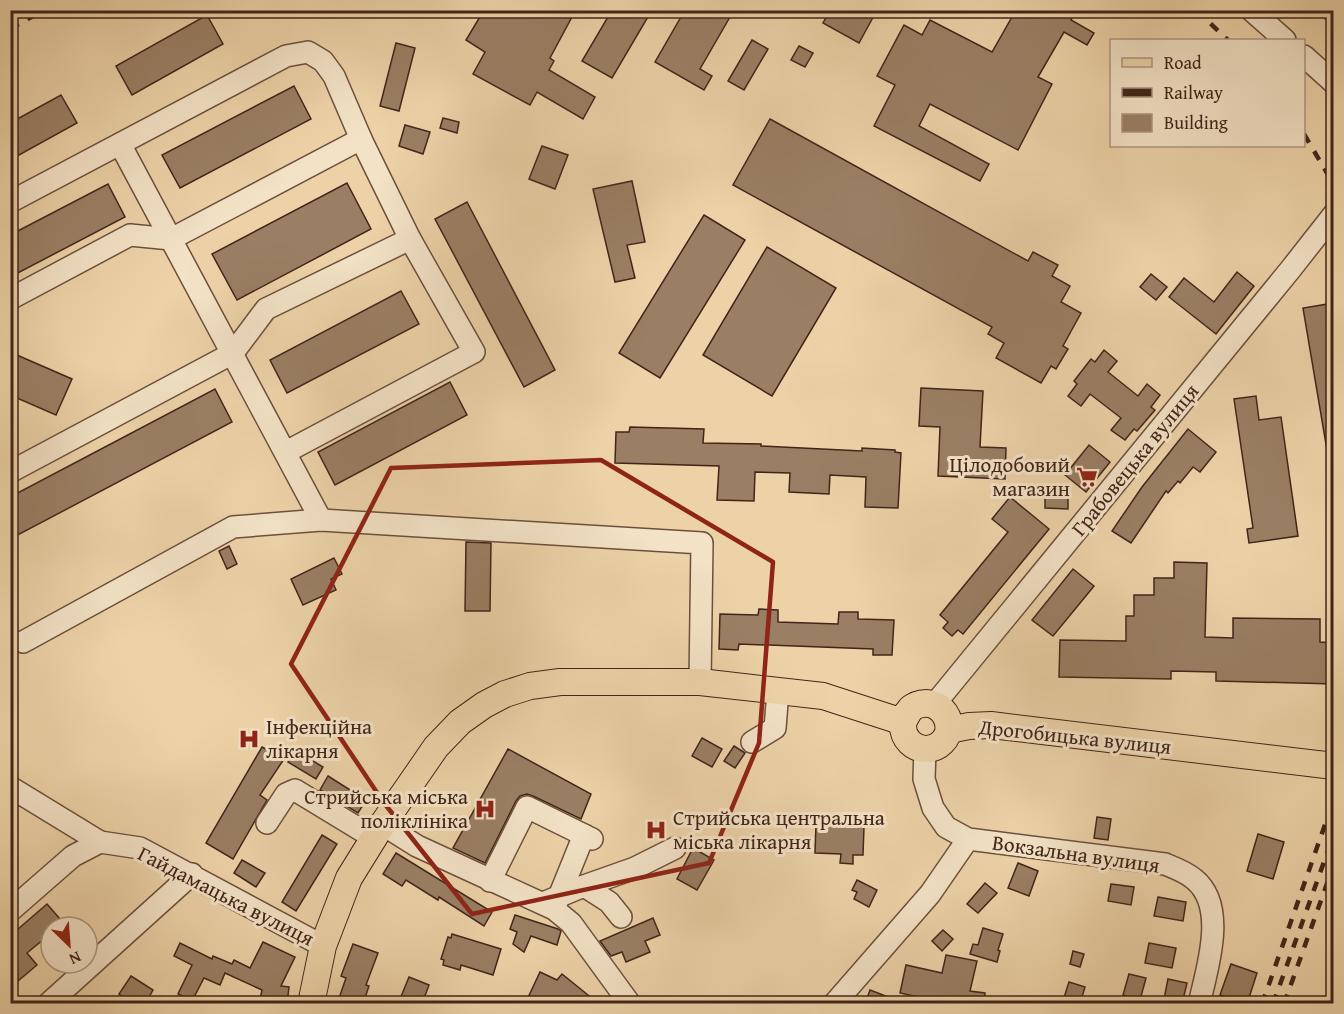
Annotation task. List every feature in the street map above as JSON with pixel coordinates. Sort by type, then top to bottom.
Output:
[{"type":"main road","points":[[311,1004],[323,946],[349,878],[378,831],[435,747],[460,723],[484,705],[505,694],[530,686],[560,682],[700,682],[823,696],[903,722]]},
{"type":"main road","points":[[927,703],[934,705],[946,715],[949,730],[940,744],[925,749],[911,743],[903,730],[903,722],[911,708],[927,703]]},
{"type":"main road","name":"Дрогобицька вулиця","points":[[949,730],[991,725],[1334,766]]},
{"type":"street","points":[[1251,10],[1284,39]]},
{"type":"street","points":[[10,202],[286,56],[308,52],[323,61],[334,76],[361,139],[410,239],[474,352],[286,452]]},
{"type":"street","points":[[1305,57],[1330,73]]},
{"type":"street","points":[[10,299],[130,235],[171,239],[361,139]]},
{"type":"street","points":[[120,144],[321,520]]},
{"type":"street","name":"Грабовецька вулиця","points":[[934,705],[1334,214]]},
{"type":"street","points":[[10,472],[233,353],[266,309],[410,239]]},
{"type":"street","points":[[23,642],[233,527],[321,520],[702,543],[700,682]]},
{"type":"street","points":[[752,742],[775,728],[778,691]]},
{"type":"street","name":"Вокзальна вулиця","points":[[925,749],[924,778],[933,808],[946,827],[968,840],[1165,864],[1185,872],[1196,880],[1205,891],[1211,905],[1213,946],[1198,1004]]},
{"type":"street","points":[[10,787],[100,842]]},
{"type":"street","points":[[267,823],[286,794],[295,790],[378,831],[417,846],[490,881],[552,903],[571,923],[630,1004]]},
{"type":"street","points":[[490,881],[526,807],[588,837],[552,903]]},
{"type":"street","points":[[834,1004],[930,894],[968,840]]},
{"type":"street","points":[[10,911],[73,856],[100,842]]},
{"type":"street","name":"Гайдамацька вулиця","points":[[100,842],[140,848],[323,946]]},
{"type":"street","points":[[552,903],[584,886],[635,868],[675,848]]},
{"type":"street","points":[[48,1004],[192,874]]},
{"type":"street","points":[[584,886],[609,902],[621,916]]},
{"type":"highlighted area","points":[[601,460],[773,562],[759,743],[709,863],[472,914],[384,803],[291,664],[391,468]]},
{"type":"building","points":[[484,10],[564,10],[573,15],[550,58],[554,61],[549,70],[595,97],[583,119],[537,92],[530,105],[473,74],[485,52],[466,40]]},
{"type":"building","points":[[612,10],[652,10],[612,78],[582,61]]},
{"type":"building","points":[[685,10],[734,10],[700,69],[712,76],[704,90],[655,62]]},
{"type":"building","points":[[830,10],[877,10],[859,43],[823,23]]},
{"type":"building","points":[[1016,10],[1076,10],[1071,20],[1094,33],[1087,45],[1064,32],[1038,77],[1052,84],[1018,150],[930,104],[919,126],[989,164],[980,181],[874,126],[895,85],[877,76],[904,25],[922,35],[930,20],[992,52]]},
{"type":"building","points":[[207,15],[223,44],[132,95],[116,66]]},
{"type":"building","points":[[752,40],[768,49],[744,90],[728,81]]},
{"type":"building","points":[[396,43],[415,48],[399,111],[380,106]]},
{"type":"building","points":[[799,46],[813,53],[805,67],[791,60]]},
{"type":"building","points":[[294,86],[311,119],[180,188],[162,155]]},
{"type":"building","points":[[61,95],[77,123],[10,160],[10,123]]},
{"type":"building","points":[[443,118],[459,122],[457,133],[440,128]]},
{"type":"building","points":[[770,119],[1028,261],[1033,252],[1058,265],[1052,276],[1070,286],[1061,302],[1081,313],[1063,346],[1068,349],[1056,369],[1051,366],[1041,383],[996,358],[1004,343],[988,334],[992,327],[733,185]]},
{"type":"building","points":[[405,125],[430,132],[423,154],[399,146]]},
{"type":"building","points":[[542,146],[568,155],[555,189],[529,179]]},
{"type":"building","points":[[632,181],[645,242],[627,245],[635,278],[615,282],[593,189]]},
{"type":"building","points":[[347,183],[371,229],[237,300],[212,254]]},
{"type":"building","points":[[108,184],[125,217],[10,277],[10,235]]},
{"type":"building","points":[[467,202],[555,370],[524,387],[435,219]]},
{"type":"building","points":[[704,215],[745,240],[660,378],[619,353]]},
{"type":"building","points":[[767,247],[836,288],[772,396],[703,355]]},
{"type":"building","points":[[1237,272],[1254,286],[1216,334],[1169,297],[1184,278],[1214,302]]},
{"type":"building","points":[[1151,274],[1167,287],[1156,300],[1140,287]]},
{"type":"building","points":[[401,291],[419,324],[287,393],[270,360]]},
{"type":"building","points":[[1334,303],[1334,450],[1327,450],[1303,308]]},
{"type":"building","points":[[1104,350],[1117,361],[1108,372],[1138,396],[1147,384],[1160,395],[1151,407],[1155,410],[1137,431],[1134,429],[1125,440],[1111,430],[1121,418],[1090,394],[1081,406],[1068,396],[1077,384],[1074,381],[1091,359],[1095,362]]},
{"type":"building","points":[[10,352],[72,379],[56,415],[10,395]]},
{"type":"building","points":[[450,382],[467,415],[335,485],[318,452]]},
{"type":"building","points":[[921,388],[983,391],[980,447],[1006,448],[1005,479],[938,476],[940,427],[919,426]]},
{"type":"building","points":[[215,389],[232,422],[10,539],[10,497]]},
{"type":"building","points":[[1256,396],[1259,420],[1281,417],[1298,536],[1249,543],[1247,529],[1253,528],[1234,399]]},
{"type":"building","points":[[630,427],[704,429],[703,443],[761,444],[761,446],[862,451],[862,448],[895,450],[901,453],[898,508],[865,507],[866,477],[830,475],[829,494],[789,492],[790,473],[755,472],[754,501],[717,500],[719,466],[615,463],[616,432],[629,432]]},
{"type":"building","points":[[1188,429],[1216,452],[1200,472],[1193,467],[1180,483],[1178,481],[1168,493],[1166,491],[1131,543],[1112,531],[1142,487]]},
{"type":"building","points":[[1089,445],[1110,462],[1086,492],[1065,475]]},
{"type":"building","points":[[1045,491],[1068,492],[1068,509],[1045,508]]},
{"type":"building","points":[[1010,497],[1049,529],[963,634],[958,630],[952,636],[943,628],[948,622],[940,615],[1008,532],[992,519]]},
{"type":"building","points":[[466,542],[491,543],[490,611],[465,611]]},
{"type":"building","points":[[229,546],[237,564],[227,569],[219,551]]},
{"type":"building","points":[[334,558],[342,574],[331,579],[336,590],[303,605],[291,579]]},
{"type":"building","points":[[1174,562],[1207,563],[1205,637],[1233,638],[1233,618],[1320,619],[1320,642],[1334,643],[1334,684],[1216,681],[1216,672],[1171,671],[1171,679],[1059,677],[1060,640],[1126,641],[1126,616],[1134,616],[1134,595],[1154,595],[1154,578],[1174,578]]},
{"type":"building","points":[[1073,569],[1094,586],[1053,636],[1032,620]]},
{"type":"building","points":[[759,609],[778,610],[778,622],[838,624],[839,612],[858,612],[858,619],[894,620],[892,655],[873,655],[873,649],[739,644],[738,650],[719,649],[720,614],[758,615]]},
{"type":"building","points":[[702,738],[722,749],[712,767],[692,756]]},
{"type":"building","points":[[734,746],[745,753],[735,768],[724,761]]},
{"type":"building","points":[[262,747],[284,759],[260,795],[267,800],[233,859],[206,843]]},
{"type":"building","points":[[508,749],[591,794],[581,819],[533,796],[527,794],[520,796],[485,863],[453,848]]},
{"type":"building","points":[[295,750],[323,767],[316,779],[288,762]]},
{"type":"building","points":[[328,776],[366,800],[358,813],[320,790]]},
{"type":"building","points":[[1097,817],[1111,819],[1108,840],[1094,838]]},
{"type":"building","points":[[816,824],[864,827],[863,855],[853,855],[853,864],[840,863],[841,854],[815,853]]},
{"type":"building","points":[[1258,834],[1284,842],[1273,879],[1247,871]]},
{"type":"building","points":[[322,835],[337,844],[296,911],[282,902]]},
{"type":"building","points":[[693,848],[714,860],[697,890],[677,879]]},
{"type":"building","points":[[396,853],[492,912],[484,926],[439,897],[438,900],[406,880],[402,886],[383,874]]},
{"type":"building","points":[[242,860],[265,873],[256,887],[234,873]]},
{"type":"building","points":[[1018,863],[1038,871],[1029,896],[1008,888]]},
{"type":"building","points":[[857,880],[877,890],[869,907],[854,899],[857,892],[852,890]]},
{"type":"building","points":[[985,883],[997,893],[978,913],[967,904]]},
{"type":"building","points":[[1111,884],[1134,887],[1131,905],[1108,901]]},
{"type":"building","points":[[1158,897],[1186,902],[1183,921],[1154,916]]},
{"type":"building","points":[[47,904],[57,915],[39,915],[39,943],[27,953],[37,965],[18,981],[10,972],[10,936]]},
{"type":"building","points":[[515,915],[561,931],[557,945],[531,936],[524,952],[513,944],[517,932],[510,929]]},
{"type":"building","points":[[653,918],[660,935],[645,941],[650,952],[626,962],[622,952],[611,956],[600,941]]},
{"type":"building","points":[[983,928],[1003,934],[997,962],[970,954],[973,944],[978,945]]},
{"type":"building","points":[[943,930],[953,939],[942,951],[932,941]]},
{"type":"building","points":[[452,934],[501,949],[493,975],[461,965],[460,970],[443,965],[444,960],[441,959],[448,937],[451,938]]},
{"type":"building","points":[[263,942],[295,957],[281,986],[289,987],[287,1004],[259,1004],[262,990],[225,973],[220,985],[204,978],[192,1001],[178,994],[192,965],[174,956],[180,943],[212,959],[213,956],[232,964],[234,960],[250,968]]},
{"type":"building","points":[[1149,943],[1176,948],[1172,968],[1145,963]]},
{"type":"building","points":[[353,944],[378,953],[366,985],[369,986],[363,1004],[337,1004],[346,978],[341,976]]},
{"type":"building","points":[[1073,951],[1084,954],[1080,967],[1070,964]]},
{"type":"building","points":[[946,955],[977,961],[970,991],[985,993],[984,1004],[949,1004],[900,993],[906,965],[942,973]]},
{"type":"building","points":[[1231,964],[1257,973],[1247,1004],[1220,995]]},
{"type":"building","points":[[540,972],[557,980],[562,974],[599,1004],[525,1004]]},
{"type":"building","points":[[1129,974],[1146,978],[1140,1000],[1123,995]]},
{"type":"building","points":[[131,976],[153,990],[145,1004],[134,1004],[119,994]]},
{"type":"building","points":[[409,977],[429,985],[422,1004],[398,1004]]},
{"type":"building","points":[[1168,979],[1187,983],[1182,1004],[1163,1004]]},
{"type":"building","points":[[1069,982],[1085,987],[1080,1004],[1062,1004]]},
{"type":"building","points":[[870,990],[904,1003],[904,1004],[865,1004]]},
{"type":"railway","points":[[10,29],[44,10]]},
{"type":"railway","points":[[1196,10],[1227,39]]},
{"type":"railway","points":[[1305,136],[1334,185]]},
{"type":"railway","points":[[1262,1004],[1334,799]]},
{"type":"railway","points":[[1273,1004],[1334,834]]},
{"type":"railway","points":[[1284,1004],[1334,864]]},
{"type":"place","name":"Цілодобовий магазин","points":[[1087,477]]},
{"type":"place","name":"Інфекційна лікарня","points":[[249,739]]},
{"type":"place","name":"Стрийська міська поліклініка","points":[[485,809]]},
{"type":"place","name":"Стрийська центральна міська лікарня","points":[[656,830]]}]
